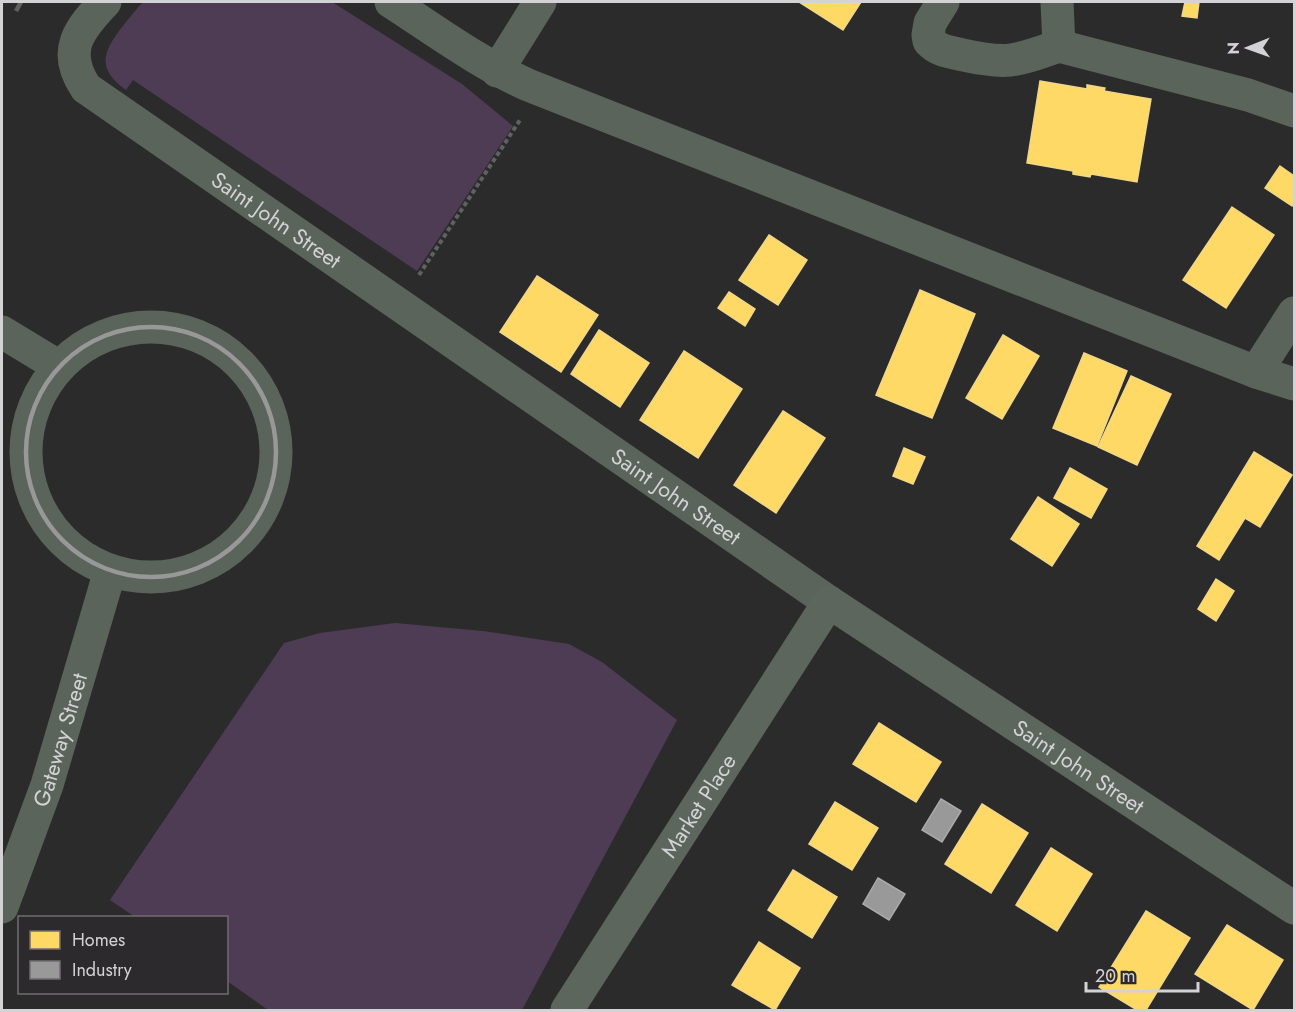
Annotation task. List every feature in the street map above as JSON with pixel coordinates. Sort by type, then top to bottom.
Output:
[{"type":"street","name":"Saint John Street","points":[[105,2],[84,23],[77,36],[75,65],[86,88],[830,602],[1294,909]]},
{"type":"street","points":[[391,2],[497,71],[528,85],[1256,372],[1294,384]]},
{"type":"street","points":[[497,71],[540,2]]},
{"type":"street","points":[[943,2],[928,29],[929,41],[937,48],[999,62],[1021,59],[1059,46],[1248,95],[1294,111]]},
{"type":"street","points":[[1057,2],[1059,46]]},
{"type":"street","points":[[1256,372],[1294,314]]},
{"type":"street","points":[[130,327],[171,328],[211,341],[243,367],[265,402],[276,442],[272,483],[255,521],[227,551],[191,571],[150,577],[110,571],[73,551],[45,520],[29,482],[25,441],[36,401],[58,366],[91,341],[130,327]]},
{"type":"street","points":[[2,332],[58,366]]},
{"type":"street","name":"Gateway Street","points":[[2,907],[47,785],[110,571]]},
{"type":"street","name":"Market Place","points":[[567,1011],[830,602]]},
{"type":"path","points":[[435,250],[515,127]]},
{"type":"highlighted area","points":[[130,327],[171,328],[211,341],[243,367],[265,402],[276,442],[272,483],[256,521],[227,551],[191,571],[150,577],[110,571],[73,551],[45,520],[29,482],[25,441],[36,401],[58,366],[91,341]]},
{"type":"shaded area","points":[[143,2],[332,2],[462,84],[513,126],[417,271],[133,80],[126,90],[117,82],[107,68],[107,53],[115,36]]},
{"type":"shaded area","points":[[395,623],[483,631],[569,644],[602,662],[677,720],[522,1010],[268,1010],[228,982],[228,916],[134,916],[110,900],[284,643],[320,633]]},
{"type":"building: Homes","points":[[799,2],[861,2],[843,30]]},
{"type":"building: Homes","points":[[1185,2],[1199,2],[1197,18],[1182,16]]},
{"type":"building: Homes","points":[[1040,81],[1087,89],[1087,85],[1105,88],[1104,91],[1151,99],[1137,182],[1091,174],[1090,177],[1073,174],[1073,171],[1027,163]]},
{"type":"building: Homes","points":[[1280,166],[1294,176],[1292,206],[1265,188]]},
{"type":"building: Homes","points":[[1232,207],[1274,235],[1226,308],[1183,280]]},
{"type":"building: Homes","points":[[769,235],[807,260],[778,305],[739,280]]},
{"type":"building: Homes","points":[[537,276],[598,315],[561,372],[500,332]]},
{"type":"building: Homes","points":[[920,290],[975,314],[932,418],[876,395]]},
{"type":"building: Homes","points":[[729,292],[755,309],[745,326],[718,308]]},
{"type":"building: Homes","points":[[599,330],[649,363],[620,407],[571,374]]},
{"type":"building: Homes","points":[[1003,335],[1039,356],[1002,419],[966,398]]},
{"type":"building: Homes","points":[[684,351],[742,389],[698,458],[640,420]]},
{"type":"building: Homes","points":[[1084,353],[1127,371],[1097,446],[1053,428]]},
{"type":"building: Homes","points":[[1131,376],[1171,394],[1137,465],[1098,447]]},
{"type":"building: Homes","points":[[783,411],[825,438],[776,513],[734,485]]},
{"type":"building: Homes","points":[[904,448],[925,457],[913,484],[893,476]]},
{"type":"building: Homes","points":[[1254,452],[1292,475],[1260,527],[1245,518],[1219,560],[1197,546]]},
{"type":"building: Homes","points":[[1070,468],[1107,489],[1091,518],[1054,498]]},
{"type":"building: Homes","points":[[1038,497],[1079,524],[1052,566],[1011,539]]},
{"type":"building: Homes","points":[[1216,579],[1234,591],[1216,621],[1198,609]]},
{"type":"building: Homes","points":[[879,723],[941,762],[916,802],[853,764]]},
{"type":"building: Homes","points":[[835,802],[878,828],[852,870],[809,844]]},
{"type":"building: Homes","points":[[982,804],[1028,833],[991,893],[945,864]]},
{"type":"building: Homes","points":[[1051,848],[1092,874],[1057,931],[1016,905]]},
{"type":"building: Homes","points":[[793,870],[837,897],[812,938],[768,910]]},
{"type":"building: Homes","points":[[1146,911],[1190,938],[1146,1010],[1137,1010],[1099,987]]},
{"type":"building: Homes","points":[[1227,925],[1283,960],[1253,1010],[1195,974]]},
{"type":"building: Homes","points":[[759,942],[800,968],[775,1010],[732,985]]},
{"type":"building: Industry","points":[[941,799],[961,811],[942,842],[922,830]]},
{"type":"building: Industry","points":[[878,878],[905,894],[889,920],[863,904]]},
{"type":"railway","points":[[16,11],[21,2]]}]
